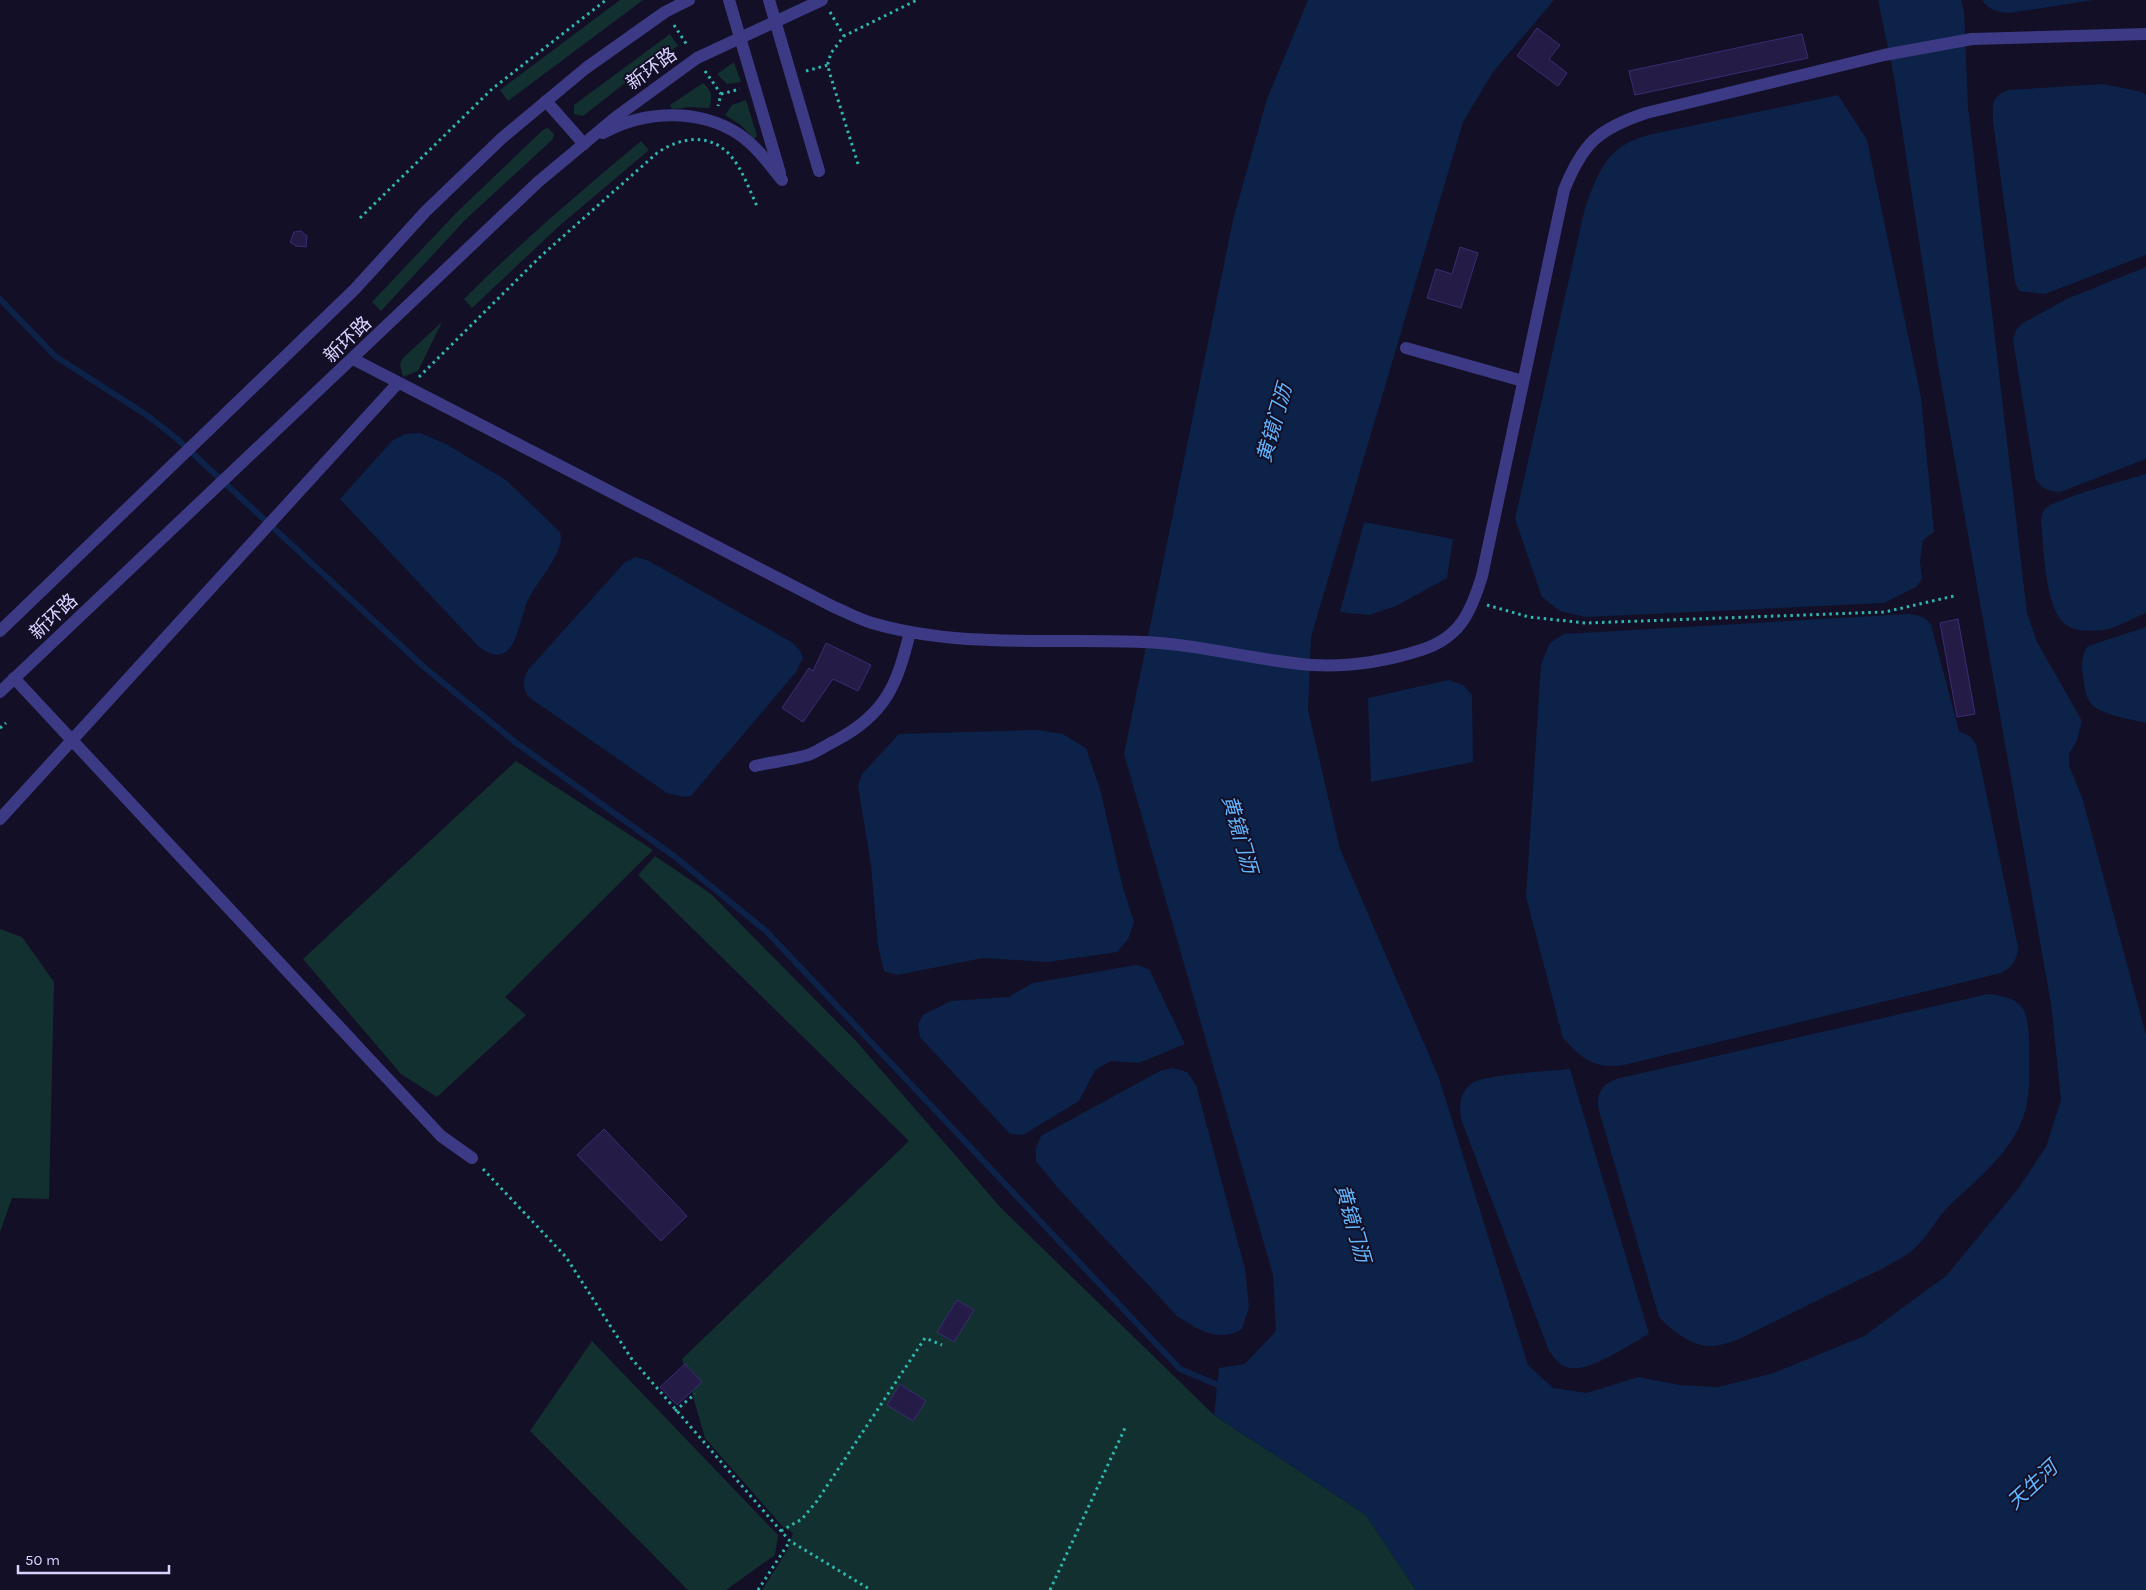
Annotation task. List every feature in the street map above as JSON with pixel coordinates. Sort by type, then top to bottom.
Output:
[{"type":"street","name":"新环路","points":[[0,631],[355,289],[433,205],[502,138],[586,68],[665,12],[689,0]]},
{"type":"street","points":[[546,101],[584,144],[608,130],[634,121],[657,116],[684,115],[714,121],[740,135],[764,157],[782,180],[729,0]]},
{"type":"street","points":[[769,0],[819,171]]},
{"type":"street","name":"新环路","points":[[0,692],[538,182],[616,117],[696,58],[776,22],[825,4]]},
{"type":"street","points":[[353,359],[834,607],[871,622],[910,632],[990,641],[1145,642],[1313,665],[1366,663],[1422,650],[1444,640],[1463,623],[1475,601],[1482,576],[1564,190],[1575,164],[1592,140],[1618,122],[1646,113],[1884,55],[1972,39],[2146,34]]},
{"type":"street","points":[[1406,348],[1523,381]]},
{"type":"street","points":[[0,819],[403,385]]},
{"type":"street","points":[[755,766],[809,755],[857,729],[878,710],[893,686],[910,632]]},
{"type":"street","points":[[14,678],[441,1136],[472,1158]]},
{"type":"path","points":[[360,218],[492,89],[606,0]]},
{"type":"path","points":[[858,164],[829,71],[828,63],[831,53],[844,36],[917,0]]},
{"type":"path","points":[[825,4],[844,36]]},
{"type":"path","points":[[403,385],[541,256],[657,153],[670,144],[685,139],[701,139],[716,144],[738,166],[757,206]]},
{"type":"path","points":[[1475,601],[1501,611],[1529,618],[1586,623],[1885,612],[1954,596]]},
{"type":"path","points":[[0,728],[6,723]]},
{"type":"path","points":[[472,1158],[566,1257],[631,1358],[781,1531],[790,1540],[871,1590]]},
{"type":"path","points":[[781,1531],[802,1519],[817,1501],[925,1338],[942,1345]]},
{"type":"path","points":[[676,1411],[695,1394]]},
{"type":"path","points":[[1050,1590],[1125,1428]]},
{"type":"path","points":[[758,1590],[790,1540]]},
{"type":"green space","points":[[620,0],[643,0],[508,101],[500,90]]},
{"type":"green space","points":[[670,34],[678,46],[629,80],[583,116],[574,114],[574,105]]},
{"type":"green space","points":[[734,62],[741,82],[727,84],[717,74]]},
{"type":"green space","points":[[703,83],[711,94],[709,108],[690,107],[672,109],[670,105]]},
{"type":"green space","points":[[746,100],[757,136],[754,139],[741,125],[725,115],[732,105]]},
{"type":"green space","points":[[548,128],[554,134],[553,139],[465,220],[381,311],[372,302],[457,212],[544,129]]},
{"type":"green space","points":[[641,141],[649,150],[558,227],[472,308],[464,299],[485,278]]},
{"type":"green space","points":[[442,322],[418,371],[403,377],[400,365],[402,359]]},
{"type":"green space","points":[[516,761],[653,850],[505,997],[526,1015],[437,1097],[401,1074],[303,959]]},
{"type":"green space","points":[[655,856],[711,894],[856,1041],[1002,1209],[1214,1415],[1366,1515],[1416,1590],[762,1590],[788,1549],[793,1533],[783,1527],[705,1438],[682,1359],[909,1141],[638,875]]},
{"type":"green space","points":[[0,929],[22,937],[54,982],[49,1199],[12,1198],[0,1232]]},
{"type":"green space","points":[[592,1341],[778,1535],[775,1555],[726,1590],[688,1590],[530,1431]]},
{"type":"water","points":[[1308,0],[1554,0],[1493,72],[1463,122],[1311,637],[1308,710],[1340,849],[1439,1078],[1528,1365],[1553,1388],[1587,1393],[1638,1377],[1679,1385],[1718,1387],[1774,1373],[1864,1336],[1946,1276],[2018,1189],[2046,1147],[2061,1100],[2051,1004],[1938,365],[1894,77],[1878,0],[1961,0],[1964,12],[1968,107],[2027,613],[2037,642],[2082,721],[2077,740],[2069,754],[2069,765],[2082,797],[2146,1035],[2146,1590],[1416,1590],[1366,1515],[1214,1415],[1219,1368],[1245,1364],[1276,1331],[1273,1275],[1124,754],[1233,220],[1267,99]]},
{"type":"water","points":[[1982,0],[2094,0],[2009,13],[1994,10]]},
{"type":"water","points":[[2103,84],[2142,92],[2146,95],[2146,255],[2045,294],[2019,291],[2015,282],[1993,122],[1994,102],[1998,95],[2009,90]]},
{"type":"water","points":[[1838,95],[1867,140],[1921,397],[1934,532],[1923,540],[1920,561],[1922,579],[1916,587],[1884,603],[1586,617],[1560,611],[1542,597],[1515,519],[1585,208],[1600,172],[1618,149],[1631,141],[1648,135]]},
{"type":"water","points":[[2146,267],[2146,459],[2060,492],[2045,489],[2035,477],[2013,340],[2016,330],[2023,323],[2069,298]]},
{"type":"water","points":[[420,433],[446,444],[506,480],[560,532],[561,540],[556,556],[530,596],[514,641],[509,649],[502,654],[492,654],[479,647],[340,499],[392,441],[405,434]]},
{"type":"water","points":[[2146,474],[2146,613],[2108,629],[2085,631],[2072,628],[2060,618],[2050,593],[2041,516],[2045,509],[2063,500]]},
{"type":"water","points":[[1364,522],[1453,539],[1447,578],[1396,606],[1369,615],[1340,612]]},
{"type":"water","points":[[636,557],[649,561],[793,643],[803,658],[796,672],[691,796],[683,797],[667,793],[530,698],[524,688],[524,681],[528,670],[625,562]]},
{"type":"water","points":[[1908,614],[1921,616],[1931,625],[1959,731],[1971,737],[1976,744],[2018,947],[2014,963],[2001,973],[1624,1065],[1597,1064],[1576,1052],[1563,1038],[1526,897],[1541,664],[1550,643],[1564,634]]},
{"type":"water","points":[[2146,627],[2146,723],[2107,713],[2093,706],[2089,701],[2084,685],[2082,659],[2088,646]]},
{"type":"water","points":[[1448,680],[1463,685],[1472,695],[1473,762],[1371,782],[1368,698]]},
{"type":"water","points":[[1037,730],[1063,734],[1086,748],[1100,789],[1123,888],[1134,922],[1128,939],[1117,952],[1047,962],[983,958],[897,975],[884,971],[878,946],[871,865],[858,786],[862,774],[899,734]]},
{"type":"water","points":[[1136,965],[1149,969],[1185,1044],[1139,1063],[1111,1061],[1095,1070],[1079,1101],[1023,1135],[1010,1134],[920,1037],[918,1024],[923,1015],[951,1001],[1008,997],[1033,983]]},
{"type":"water","points":[[1988,994],[2017,1002],[2025,1014],[2028,1031],[2029,1070],[2025,1113],[2010,1143],[2000,1156],[1946,1209],[1915,1248],[1885,1267],[1737,1340],[1726,1343],[1706,1346],[1691,1341],[1677,1333],[1659,1317],[1598,1107],[1598,1097],[1601,1090],[1607,1084],[1616,1079]]},
{"type":"water","points":[[1173,1068],[1187,1072],[1196,1085],[1245,1269],[1249,1307],[1242,1329],[1225,1335],[1217,1335],[1201,1330],[1178,1317],[1057,1187],[1036,1161],[1036,1148],[1041,1136],[1160,1071]]},
{"type":"water","points":[[1570,1069],[1649,1334],[1596,1363],[1575,1368],[1566,1367],[1561,1364],[1549,1351],[1461,1119],[1460,1109],[1464,1092],[1471,1084],[1478,1081],[1502,1075]]},
{"type":"building","points":[[1537,28],[1560,45],[1549,59],[1567,73],[1558,86],[1517,56]]},
{"type":"building","points":[[1802,34],[1808,58],[1635,95],[1629,71]]},
{"type":"building","points":[[301,231],[307,236],[306,247],[296,246],[290,242],[294,232]]},
{"type":"building","points":[[1460,247],[1478,253],[1461,308],[1427,298],[1436,269],[1452,274]]},
{"type":"building","points":[[1958,619],[1975,714],[1957,717],[1940,623]]},
{"type":"building","points":[[826,643],[871,665],[858,691],[833,679],[803,722],[782,708],[809,668],[813,671]]},
{"type":"building","points":[[604,1129],[687,1216],[661,1241],[577,1155]]},
{"type":"building","points":[[957,1300],[974,1310],[954,1342],[937,1332]]},
{"type":"building","points":[[685,1364],[702,1382],[677,1405],[660,1387]]},
{"type":"building","points":[[900,1384],[926,1401],[913,1421],[887,1405]]},
{"type":"waterway","points":[[0,299],[55,356],[148,416],[176,438],[424,667],[515,742],[674,856],[766,931],[1180,1369],[1225,1388]]},
{"type":"water label","name":"黄镜门沥","points":[[1274,423]]},
{"type":"water label","name":"黄镜门沥","points":[[1240,834]]},
{"type":"water label","name":"黄镜门沥","points":[[1353,1223]]},
{"type":"water label","name":"天生河","points":[[2032,1485]]}]
